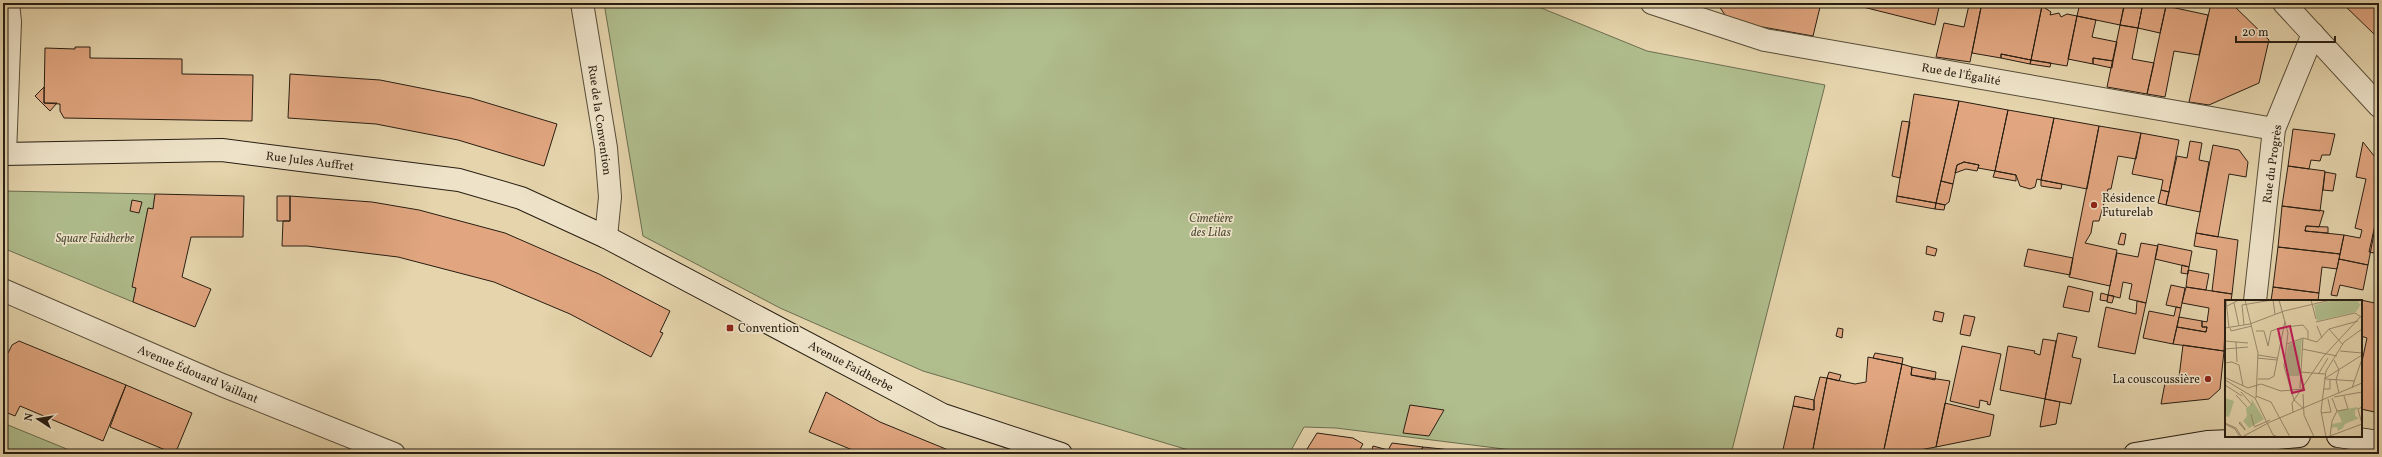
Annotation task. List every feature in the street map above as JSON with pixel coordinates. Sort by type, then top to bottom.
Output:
[{"type":"street","points":[[4,154],[10,22],[8,3]]},
{"type":"street","name":"Rue de la Convention","points":[[582,3],[606,148],[610,197],[606,237]]},
{"type":"street","name":"Rue de l'Égalité","points":[[1652,3],[1686,9],[1765,40],[2274,129]]},
{"type":"street","points":[[2284,3],[2379,106]]},
{"type":"street","name":"Rue du Progrès","points":[[2255,300],[2274,129],[2313,34]]},
{"type":"street","name":"Rue Jules Auffret","points":[[4,154],[222,150],[459,180],[521,198],[606,237]]},
{"type":"street","name":"Avenue Faidherbe","points":[[606,237],[943,414],[1061,454]]},
{"type":"street","name":"Avenue Édouard Vaillant","points":[[3,290],[222,385],[394,454]]},
{"type":"street","points":[[2134,454],[2195,444],[2257,443],[2293,437]]},
{"type":"street","points":[[2345,437],[2379,442]]},
{"type":"green space","name":"Cimetière des Lilas","points":[[604,3],[1529,3],[1647,51],[1825,85],[1731,454],[1544,454],[1336,428],[1304,427],[1289,454],[1202,454],[923,371],[780,308],[643,236]]},
{"type":"green space","name":"Square Faidherbe","points":[[3,191],[155,194],[153,209],[148,208],[133,287],[136,288],[133,302],[3,248]]},
{"type":"green space","points":[[3,423],[79,454],[3,454]]},
{"type":"building","points":[[1717,3],[1821,3],[1813,36],[1729,21]]},
{"type":"building","points":[[1859,3],[1940,3],[1935,25],[1859,6]]},
{"type":"building","points":[[1982,3],[2025,3],[2042,6],[2031,60],[2001,54],[2001,58],[1972,53]]},
{"type":"building","points":[[2080,3],[2124,5],[2120,25],[2077,16]]},
{"type":"building","points":[[2125,3],[2143,3],[2138,28],[2120,25]]},
{"type":"building","points":[[2143,3],[2166,6],[2160,33],[2138,28]]},
{"type":"building","points":[[2211,3],[2231,3],[2269,40],[2259,83],[2209,105],[2189,102]]},
{"type":"building","points":[[2342,3],[2379,3],[2379,36],[2375,35]]},
{"type":"building","points":[[1969,5],[1981,7],[1970,62],[1936,57],[1944,23],[1964,27]]},
{"type":"building","points":[[2042,6],[2051,12],[2050,15],[2059,13],[2061,17],[2067,14],[2077,16],[2067,66],[2031,60]]},
{"type":"building","points":[[2166,6],[2208,15],[2199,55],[2174,51],[2165,97],[2147,94]]},
{"type":"building","points":[[2077,16],[2096,20],[2092,37],[2117,42],[2113,61],[2093,58],[2093,64],[2068,59]]},
{"type":"building","points":[[2120,25],[2138,28],[2132,59],[2154,63],[2147,94],[2107,87]]},
{"type":"building","points":[[75,47],[90,47],[90,58],[182,59],[182,74],[253,75],[252,121],[64,118],[60,111],[60,104],[44,103],[45,48],[75,49]]},
{"type":"building","points":[[2001,54],[2031,60],[2030,64],[2001,58]]},
{"type":"building","points":[[2093,58],[2113,61],[2112,68],[2093,64]]},
{"type":"building","points":[[2031,60],[2051,63],[2050,67],[2030,64]]},
{"type":"building","points":[[290,74],[380,80],[471,98],[557,124],[544,166],[458,140],[376,124],[288,118]]},
{"type":"building","points":[[44,87],[44,103],[57,103],[50,111],[35,96]]},
{"type":"building","points":[[1914,94],[1959,101],[1936,203],[1897,196]]},
{"type":"building","points":[[1959,101],[2008,110],[1995,171],[1978,168],[1979,165],[1964,162],[1957,165],[1953,184],[1941,181]]},
{"type":"building","points":[[2008,110],[2054,118],[2041,180],[2037,179],[2035,187],[2030,189],[2020,186],[2016,175],[1995,171]]},
{"type":"building","points":[[2054,118],[2099,126],[2087,189],[2041,180]]},
{"type":"building","points":[[1902,121],[1910,122],[1900,178],[1892,176]]},
{"type":"building","name":"Résidence Futurelab","points":[[2099,126],[2141,133],[2136,159],[2118,156],[2111,189],[2108,189],[2099,221],[2093,221],[2091,233],[2085,243],[2117,250],[2110,286],[2069,277]]},
{"type":"building","points":[[2293,129],[2335,134],[2330,155],[2322,155],[2320,161],[2311,160],[2309,169],[2288,166]]},
{"type":"building","points":[[2141,133],[2179,140],[2169,192],[2161,190],[2163,180],[2132,174]]},
{"type":"building","points":[[2190,141],[2202,143],[2199,160],[2209,162],[2200,212],[2166,205],[2177,156],[2187,158]]},
{"type":"building","points":[[2363,142],[2379,162],[2379,207],[2368,265],[2339,259],[2344,235],[2360,238],[2362,230],[2355,228],[2366,179],[2356,177]]},
{"type":"building","points":[[2213,145],[2239,150],[2248,162],[2246,177],[2229,174],[2218,237],[2196,233]]},
{"type":"building","points":[[1964,162],[1979,165],[1977,171],[1966,169],[1955,173],[1957,165]]},
{"type":"building","points":[[2288,166],[2325,171],[2320,211],[2282,206]]},
{"type":"building","points":[[1995,171],[2016,175],[2016,181],[1993,177]]},
{"type":"building","points":[[2325,172],[2336,174],[2333,191],[2323,190]]},
{"type":"building","points":[[2041,180],[2062,184],[2061,189],[2041,186]]},
{"type":"building","points":[[1941,181],[1953,184],[1949,202],[1945,205],[1936,203]]},
{"type":"building","points":[[2161,190],[2169,192],[2166,205],[2158,203]]},
{"type":"building","points":[[155,194],[244,196],[243,237],[191,237],[182,277],[211,289],[195,327],[133,302],[136,288],[132,287],[148,208],[153,209]]},
{"type":"building","points":[[277,196],[290,196],[290,221],[277,221]]},
{"type":"building","points":[[290,196],[372,202],[419,210],[505,233],[599,274],[670,311],[660,332],[663,333],[651,357],[570,314],[494,282],[398,257],[307,246],[282,246],[283,221],[290,221]]},
{"type":"building","points":[[1897,196],[1936,203],[1935,209],[1896,202]]},
{"type":"building","points":[[132,200],[142,202],[139,213],[130,211]]},
{"type":"building","points":[[1936,203],[1945,205],[1944,210],[1935,209]]},
{"type":"building","points":[[2282,206],[2324,211],[2319,227],[2306,226],[2305,231],[2344,235],[2340,254],[2278,247]]},
{"type":"building","points":[[2379,207],[2379,254],[2369,252]]},
{"type":"building","points":[[2306,226],[2328,227],[2328,233],[2305,231]]},
{"type":"building","points":[[2121,233],[2126,234],[2124,245],[2118,244]]},
{"type":"building","points":[[2196,233],[2238,240],[2232,294],[2212,291],[2217,250],[2194,246]]},
{"type":"building","points":[[2141,243],[2158,246],[2146,303],[2129,299],[2132,284],[2123,282],[2120,298],[2108,295],[2117,253],[2138,257]]},
{"type":"building","points":[[2158,244],[2192,251],[2189,267],[2155,259]]},
{"type":"building","points":[[1927,246],[1937,249],[1935,256],[1926,254]]},
{"type":"building","points":[[2278,247],[2340,254],[2337,269],[2322,267],[2319,293],[2273,287]]},
{"type":"building","points":[[2028,249],[2073,258],[2070,275],[2024,266]]},
{"type":"building","points":[[2339,259],[2368,265],[2363,290],[2340,285],[2337,296],[2331,295]]},
{"type":"building","points":[[2182,265],[2189,267],[2188,274],[2181,273]]},
{"type":"building","points":[[2188,270],[2209,274],[2206,290],[2186,287]]},
{"type":"building","points":[[2171,285],[2185,288],[2181,308],[2166,305]]},
{"type":"building","points":[[2068,286],[2093,292],[2089,312],[2063,307]]},
{"type":"building","points":[[2186,287],[2232,294],[2231,300],[2225,300],[2224,351],[2173,344],[2177,327],[2206,332],[2207,327],[2202,327],[2202,321],[2207,322],[2209,308],[2182,303]]},
{"type":"building","points":[[2273,287],[2319,293],[2318,300],[2271,300]]},
{"type":"building","points":[[2101,293],[2108,295],[2107,301],[2100,300]]},
{"type":"building","points":[[2108,295],[2114,296],[2112,303],[2107,302]]},
{"type":"building","points":[[2362,300],[2379,304],[2379,364],[2376,376],[2379,376],[2379,413],[2362,409],[2362,361],[2367,338],[2362,336]]},
{"type":"building","points":[[2137,301],[2146,303],[2135,354],[2098,347],[2106,307],[2136,314]]},
{"type":"building","points":[[2176,307],[2181,308],[2173,344],[2143,338],[2149,311],[2174,316]]},
{"type":"building","points":[[1935,311],[1944,313],[1942,322],[1933,320]]},
{"type":"building","points":[[1964,315],[1975,317],[1970,336],[1960,334]]},
{"type":"building","points":[[2179,317],[2202,321],[2202,327],[2207,327],[2206,332],[2177,327]]},
{"type":"building","points":[[1838,328],[1843,329],[1842,338],[1836,336]]},
{"type":"building","points":[[2058,333],[2077,337],[2072,357],[2081,359],[2071,404],[2045,399]]},
{"type":"building","points":[[2043,339],[2056,341],[2045,399],[2000,390],[2008,346],[2035,351],[2034,353],[2040,355]]},
{"type":"building","points":[[19,341],[126,385],[103,441],[20,406],[15,416],[3,411],[3,351],[8,353],[12,345]]},
{"type":"building","points":[[2183,345],[2224,351],[2220,389],[2209,399],[2161,404],[2166,378],[2179,377]]},
{"type":"building","points":[[1962,346],[2001,354],[1990,405],[1987,404],[1988,402],[1980,400],[1979,408],[1950,401]]},
{"type":"building","points":[[1875,353],[1903,358],[1902,364],[1873,358]]},
{"type":"building","points":[[1868,357],[1902,364],[1883,454],[1812,454],[1827,378],[1855,384],[1866,382]]},
{"type":"building","points":[[1902,364],[1912,367],[1911,375],[1950,381],[1936,447],[1897,454],[1883,454]]},
{"type":"building","points":[[1912,367],[1936,372],[1935,380],[1911,375]]},
{"type":"building","points":[[1829,372],[1841,375],[1839,381],[1827,378]]},
{"type":"building","points":[[1820,377],[1827,378],[1812,454],[1782,454],[1793,406],[1814,410],[1814,400]]},
{"type":"building","points":[[126,385],[192,413],[175,454],[110,427]]},
{"type":"building","points":[[826,392],[880,422],[958,454],[862,454],[809,432]]},
{"type":"building","points":[[1795,396],[1814,400],[1814,410],[1793,406]]},
{"type":"building","points":[[2045,399],[2060,402],[2056,424],[2040,427]]},
{"type":"building","points":[[1945,403],[1994,415],[1990,436],[1936,447]]},
{"type":"building","points":[[1410,405],[1444,410],[1429,436],[1403,433]]},
{"type":"building","points":[[1317,433],[1353,438],[1363,444],[1357,454],[1304,454]]},
{"type":"building","points":[[1392,443],[1423,447],[1419,454],[1386,454]]},
{"type":"building","points":[[1373,446],[1388,450],[1386,454],[1371,454]]},
{"type":"building","points":[[1423,447],[1442,449],[1440,454],[1419,454]]},
{"type":"building","points":[[1442,449],[1473,453],[1481,454],[1440,454]]},
{"type":"place","name":"Résidence Futurelab","points":[[2094,205]]},
{"type":"place","name":"Convention","points":[[730,328]]},
{"type":"place","name":"La couscoussière","points":[[2208,379]]}]
